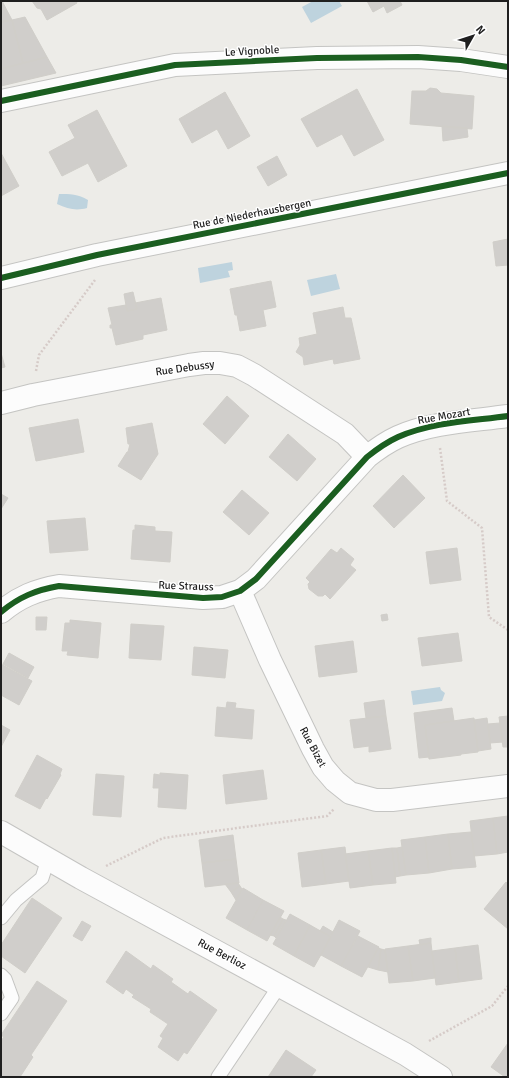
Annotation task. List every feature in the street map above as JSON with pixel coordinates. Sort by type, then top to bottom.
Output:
[{"type":"street","name":"Le Vignoble","points":[[1,101],[174,66],[318,58],[418,57],[461,60],[508,67]]},
{"type":"street","name":"Rue de Niederhausbergen","points":[[1,278],[97,255],[508,173]]},
{"type":"street","name":"Rue Debussy","points":[[1,403],[33,395],[189,365],[220,363],[237,366],[254,374],[345,434],[367,457]]},
{"type":"street","name":"Rue Mozart","points":[[367,457],[382,446],[416,430],[437,425],[508,416]]},
{"type":"street","name":"Rue Strauss","points":[[1,612],[17,600],[33,592],[59,586],[203,598],[222,596],[240,591],[256,579],[278,556],[367,457]]},
{"type":"street","name":"Rue Bizet","points":[[240,591],[270,660],[312,749],[334,781],[350,793],[376,800],[392,800],[508,786]]},
{"type":"street","name":"Rue Berlioz","points":[[3,838],[48,859],[406,1054],[432,1075]]},
{"type":"lane","points":[[1,918],[16,900],[42,878],[48,859]]},
{"type":"lane","points":[[1,975],[6,979],[12,998],[1,1014]]},
{"type":"lane","points":[[218,1077],[280,985]]},
{"type":"path","points":[[33,395],[39,355],[97,277],[97,255]]},
{"type":"path","points":[[437,425],[447,501],[482,528],[490,617],[508,630]]},
{"type":"path","points":[[81,878],[163,838],[327,816],[350,793]]},
{"type":"path","points":[[406,1054],[492,1006],[508,986]]},
{"type":"water","points":[[313,1],[339,1],[342,6],[311,23],[302,7]]},
{"type":"water","points":[[59,194],[74,195],[88,200],[87,208],[72,209],[57,204]]},
{"type":"water","points":[[232,262],[233,270],[228,271],[230,277],[200,283],[198,268]]},
{"type":"water","points":[[336,274],[340,289],[311,296],[307,280]]},
{"type":"water","points":[[440,687],[445,693],[442,701],[413,705],[411,691]]},
{"type":"building","points":[[2,1],[12,20],[1,22]]},
{"type":"building","points":[[32,1],[76,1],[77,3],[47,20],[41,9],[37,8]]},
{"type":"building","points":[[367,1],[400,1],[402,5],[387,13],[384,6],[373,12]]},
{"type":"building","points":[[25,17],[47,57],[23,63],[12,20]]},
{"type":"building","points":[[12,20],[23,63],[1,69],[1,22]]},
{"type":"building","points":[[47,57],[56,73],[1,86],[1,69]]},
{"type":"building","points":[[430,88],[437,89],[441,93],[474,96],[472,129],[410,124],[412,91],[426,91]]},
{"type":"building","points":[[357,89],[384,140],[354,156],[342,134],[317,147],[301,119]]},
{"type":"building","points":[[225,92],[250,136],[228,149],[217,129],[192,143],[179,119]]},
{"type":"building","points":[[97,110],[127,166],[98,182],[88,163],[62,176],[49,152],[75,138],[68,125]]},
{"type":"building","points":[[442,126],[467,128],[468,137],[443,141]]},
{"type":"building","points":[[1,153],[19,186],[1,196]]},
{"type":"building","points":[[277,156],[287,175],[268,186],[257,167]]},
{"type":"building","points":[[508,239],[508,265],[496,266],[493,242]]},
{"type":"building","points":[[271,281],[276,307],[263,310],[266,326],[240,331],[230,289]]},
{"type":"building","points":[[133,292],[137,309],[127,311],[124,294]]},
{"type":"building","points":[[161,298],[167,330],[143,335],[143,339],[116,345],[112,328],[110,328],[110,325],[112,325],[108,308],[126,305],[127,311],[137,309],[135,303]]},
{"type":"building","points":[[343,307],[345,318],[351,318],[360,359],[334,364],[333,359],[304,365],[303,357],[296,352],[300,345],[299,338],[317,334],[313,313]]},
{"type":"building","points":[[1,353],[5,367],[1,368]]},
{"type":"building","points":[[227,396],[249,416],[225,444],[203,424]]},
{"type":"building","points":[[78,419],[84,452],[36,461],[29,428]]},
{"type":"building","points":[[152,423],[158,454],[141,480],[118,466],[128,452],[130,444],[128,444],[126,428]]},
{"type":"building","points":[[288,434],[316,459],[297,481],[269,457]]},
{"type":"building","points":[[403,475],[425,498],[394,528],[373,506]]},
{"type":"building","points":[[242,490],[269,513],[249,535],[223,512]]},
{"type":"building","points":[[1,494],[8,498],[1,509]]},
{"type":"building","points":[[85,518],[88,550],[50,553],[47,521]]},
{"type":"building","points":[[135,525],[155,527],[155,531],[172,532],[170,562],[131,559],[133,530],[135,530]]},
{"type":"building","points":[[341,548],[354,559],[350,565],[356,570],[330,599],[325,594],[323,596],[318,596],[309,589],[308,584],[310,582],[306,578],[331,549],[337,553]]},
{"type":"building","points":[[457,548],[461,580],[430,584],[426,552]]},
{"type":"building","points":[[387,614],[388,620],[382,621],[381,615]]},
{"type":"building","points":[[36,617],[47,617],[46,630],[36,630]]},
{"type":"building","points":[[70,620],[101,623],[98,658],[67,655],[68,651],[62,651],[65,623],[70,623]]},
{"type":"building","points":[[131,624],[164,626],[161,660],[129,658]]},
{"type":"building","points":[[458,633],[462,661],[422,666],[418,638]]},
{"type":"building","points":[[353,641],[357,672],[319,677],[315,646]]},
{"type":"building","points":[[194,647],[228,650],[225,678],[192,675]]},
{"type":"building","points":[[9,653],[34,667],[28,678],[3,664]]},
{"type":"building","points":[[1,664],[32,681],[19,705],[1,695]]},
{"type":"building","points":[[384,700],[386,716],[366,718],[364,703]]},
{"type":"building","points":[[227,702],[236,703],[235,708],[254,710],[252,739],[215,736],[217,707],[226,708]]},
{"type":"building","points":[[452,708],[454,721],[425,725],[429,757],[419,758],[414,713]]},
{"type":"building","points":[[386,716],[391,749],[369,752],[369,746],[354,748],[350,720]]},
{"type":"building","points":[[508,716],[508,747],[503,747],[499,717]]},
{"type":"building","points":[[474,718],[478,752],[429,759],[425,725]]},
{"type":"building","points":[[487,718],[491,749],[478,751],[474,720]]},
{"type":"building","points":[[500,723],[503,742],[490,743],[488,724]]},
{"type":"building","points":[[1,725],[10,730],[1,747]]},
{"type":"building","points":[[37,755],[62,769],[61,775],[40,809],[15,796]]},
{"type":"building","points":[[263,770],[267,799],[226,804],[223,775]]},
{"type":"building","points":[[160,773],[188,775],[186,809],[158,807],[159,788],[153,788],[154,774],[160,775]]},
{"type":"building","points":[[96,774],[124,776],[121,817],[93,815]]},
{"type":"building","points":[[508,816],[508,852],[497,854],[493,818]]},
{"type":"building","points":[[493,818],[497,854],[474,856],[470,821]]},
{"type":"building","points":[[471,832],[476,867],[452,869],[448,834]]},
{"type":"building","points":[[448,834],[452,869],[429,873],[425,837]]},
{"type":"building","points":[[233,835],[236,859],[202,863],[199,840]]},
{"type":"building","points":[[425,837],[429,873],[406,875],[401,840]]},
{"type":"building","points":[[345,847],[349,881],[326,884],[321,850]]},
{"type":"building","points":[[402,847],[406,875],[400,876],[397,848]]},
{"type":"building","points":[[392,848],[396,883],[373,885],[368,851]]},
{"type":"building","points":[[392,848],[397,848],[400,876],[395,877]]},
{"type":"building","points":[[321,850],[326,884],[302,887],[298,853]]},
{"type":"building","points":[[368,851],[373,885],[350,888],[345,854]]},
{"type":"building","points":[[236,859],[239,883],[205,887],[202,863]]},
{"type":"building","points":[[506,882],[508,884],[508,917],[502,924],[484,909]]},
{"type":"building","points":[[238,883],[240,886],[231,892],[225,884]]},
{"type":"building","points":[[240,886],[242,889],[236,900],[231,892]]},
{"type":"building","points":[[243,888],[263,900],[247,930],[226,918]]},
{"type":"building","points":[[32,898],[62,918],[25,973],[1,956],[1,945]]},
{"type":"building","points":[[263,900],[284,911],[267,941],[247,930]]},
{"type":"building","points":[[290,914],[310,925],[294,956],[273,944]]},
{"type":"building","points":[[280,917],[283,919],[274,936],[270,935]]},
{"type":"building","points":[[508,917],[508,929],[502,924]]},
{"type":"building","points":[[283,919],[286,920],[276,938],[274,936]]},
{"type":"building","points":[[339,920],[360,931],[341,966],[321,955]]},
{"type":"building","points":[[82,921],[91,926],[82,941],[73,936]]},
{"type":"building","points":[[310,925],[331,937],[314,967],[294,956]]},
{"type":"building","points":[[323,926],[333,932],[330,936],[320,931]]},
{"type":"building","points":[[358,936],[379,947],[362,977],[341,966]]},
{"type":"building","points":[[431,938],[431,943],[420,945],[419,940]]},
{"type":"building","points":[[431,943],[435,978],[413,981],[408,946]]},
{"type":"building","points":[[478,945],[482,979],[459,982],[455,948]]},
{"type":"building","points":[[408,946],[413,981],[389,983],[385,949]]},
{"type":"building","points":[[378,948],[381,949],[378,970],[368,967]]},
{"type":"building","points":[[455,948],[459,982],[436,985],[432,951]]},
{"type":"building","points":[[381,949],[385,950],[388,972],[378,970]]},
{"type":"building","points":[[126,951],[151,969],[153,965],[173,979],[171,982],[188,994],[190,991],[217,1010],[187,1054],[184,1052],[178,1061],[158,1047],[163,1038],[160,1036],[168,1024],[150,1012],[151,1009],[132,997],[134,995],[126,989],[123,994],[106,982]]},
{"type":"building","points":[[37,981],[67,1001],[31,1055],[33,1057],[20,1077],[1,1077],[1,1041],[4,1037],[1,1035]]},
{"type":"building","points":[[508,1043],[508,1077],[505,1077],[491,1067]]},
{"type":"building","points":[[286,1050],[316,1070],[311,1077],[268,1077]]},
{"type":"cycle path","points":[[1,101],[175,65],[317,58],[418,57],[461,60],[508,67]]},
{"type":"cycle path","points":[[1,278],[97,255],[508,173]]},
{"type":"cycle path","points":[[1,612],[14,602],[28,595],[59,586],[203,598],[222,597],[240,591],[256,579],[367,457],[382,446],[398,437],[424,428],[508,416]]}]
